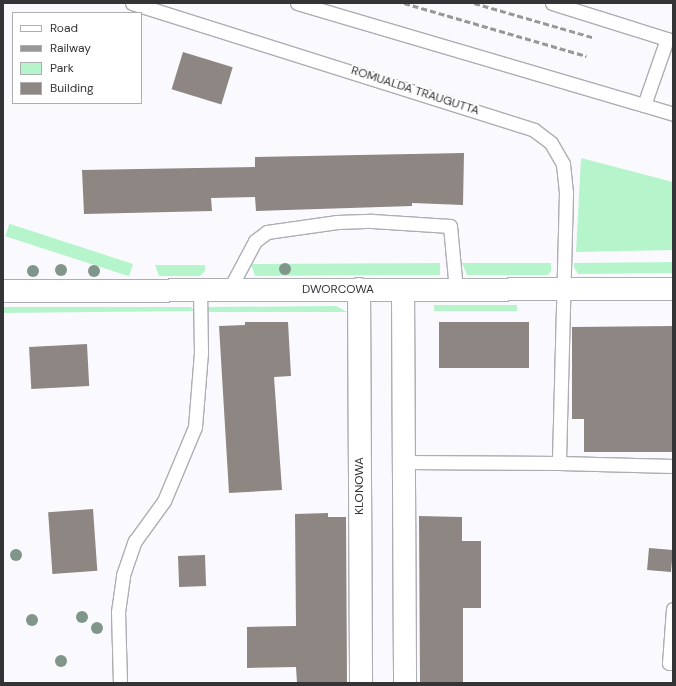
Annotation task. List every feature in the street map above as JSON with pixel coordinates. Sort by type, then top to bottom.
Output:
[{"type":"street","name":"KLONOWA","points":[[360,289],[361,683]]},
{"type":"street","name":"DWORCOWA","points":[[3,291],[673,289]]},
{"type":"street","points":[[403,290],[405,683]]},
{"type":"lane","name":"ROMUALDA TRAUGUTTA","points":[[132,3],[534,130],[551,143],[563,164],[566,193],[561,289],[559,463]]},
{"type":"lane","points":[[297,3],[673,114]]},
{"type":"lane","points":[[552,3],[667,39],[644,105]]},
{"type":"lane","points":[[229,290],[255,241],[267,232],[365,221],[450,226],[456,289]]},
{"type":"lane","points":[[120,683],[118,612],[123,575],[135,541],[164,501],[195,427],[201,353],[200,290]]},
{"type":"lane","points":[[404,462],[559,463],[673,466]]},
{"type":"lane","points":[[673,609],[669,663],[673,663]]},
{"type":"green space","points":[[581,158],[673,182],[673,250],[576,252]]},
{"type":"green space","points":[[9,224],[133,264],[129,276],[5,236]]},
{"type":"green space","points":[[673,262],[673,273],[578,274],[574,267],[574,263]]},
{"type":"green space","points":[[440,263],[440,275],[255,276],[251,264]]},
{"type":"green space","points":[[462,263],[551,263],[551,271],[548,275],[467,275]]},
{"type":"green space","points":[[155,265],[205,265],[205,271],[200,276],[159,276]]},
{"type":"green space","points":[[434,305],[517,305],[517,311],[434,311]]},
{"type":"green space","points":[[336,306],[347,312],[204,312],[207,307]]},
{"type":"green space","points":[[3,307],[191,307],[194,311],[3,313]]},
{"type":"building","points":[[183,52],[233,67],[221,104],[172,89]]},
{"type":"building","points":[[464,153],[463,205],[412,203],[412,206],[256,211],[255,197],[211,198],[212,211],[84,214],[82,170],[255,167],[255,157]]},
{"type":"building","points":[[245,322],[288,322],[291,376],[274,377],[282,490],[229,493],[219,326],[245,325]]},
{"type":"building","points":[[439,322],[529,322],[529,368],[439,368]]},
{"type":"building","points":[[673,326],[673,452],[584,452],[584,419],[572,419],[572,327]]},
{"type":"building","points":[[87,344],[89,386],[31,389],[29,347]]},
{"type":"building","points":[[93,509],[97,571],[52,574],[48,512]]},
{"type":"building","points":[[328,513],[328,517],[346,517],[347,683],[297,683],[296,667],[247,668],[247,627],[296,626],[295,514]]},
{"type":"building","points":[[419,516],[462,517],[462,541],[481,541],[481,608],[463,608],[463,683],[420,683]]},
{"type":"building","points":[[649,548],[673,550],[671,572],[647,570]]},
{"type":"building","points":[[205,555],[206,586],[179,587],[178,556]]},
{"type":"railway","points":[[404,3],[586,56]]},
{"type":"railway","points":[[474,3],[592,37]]}]
